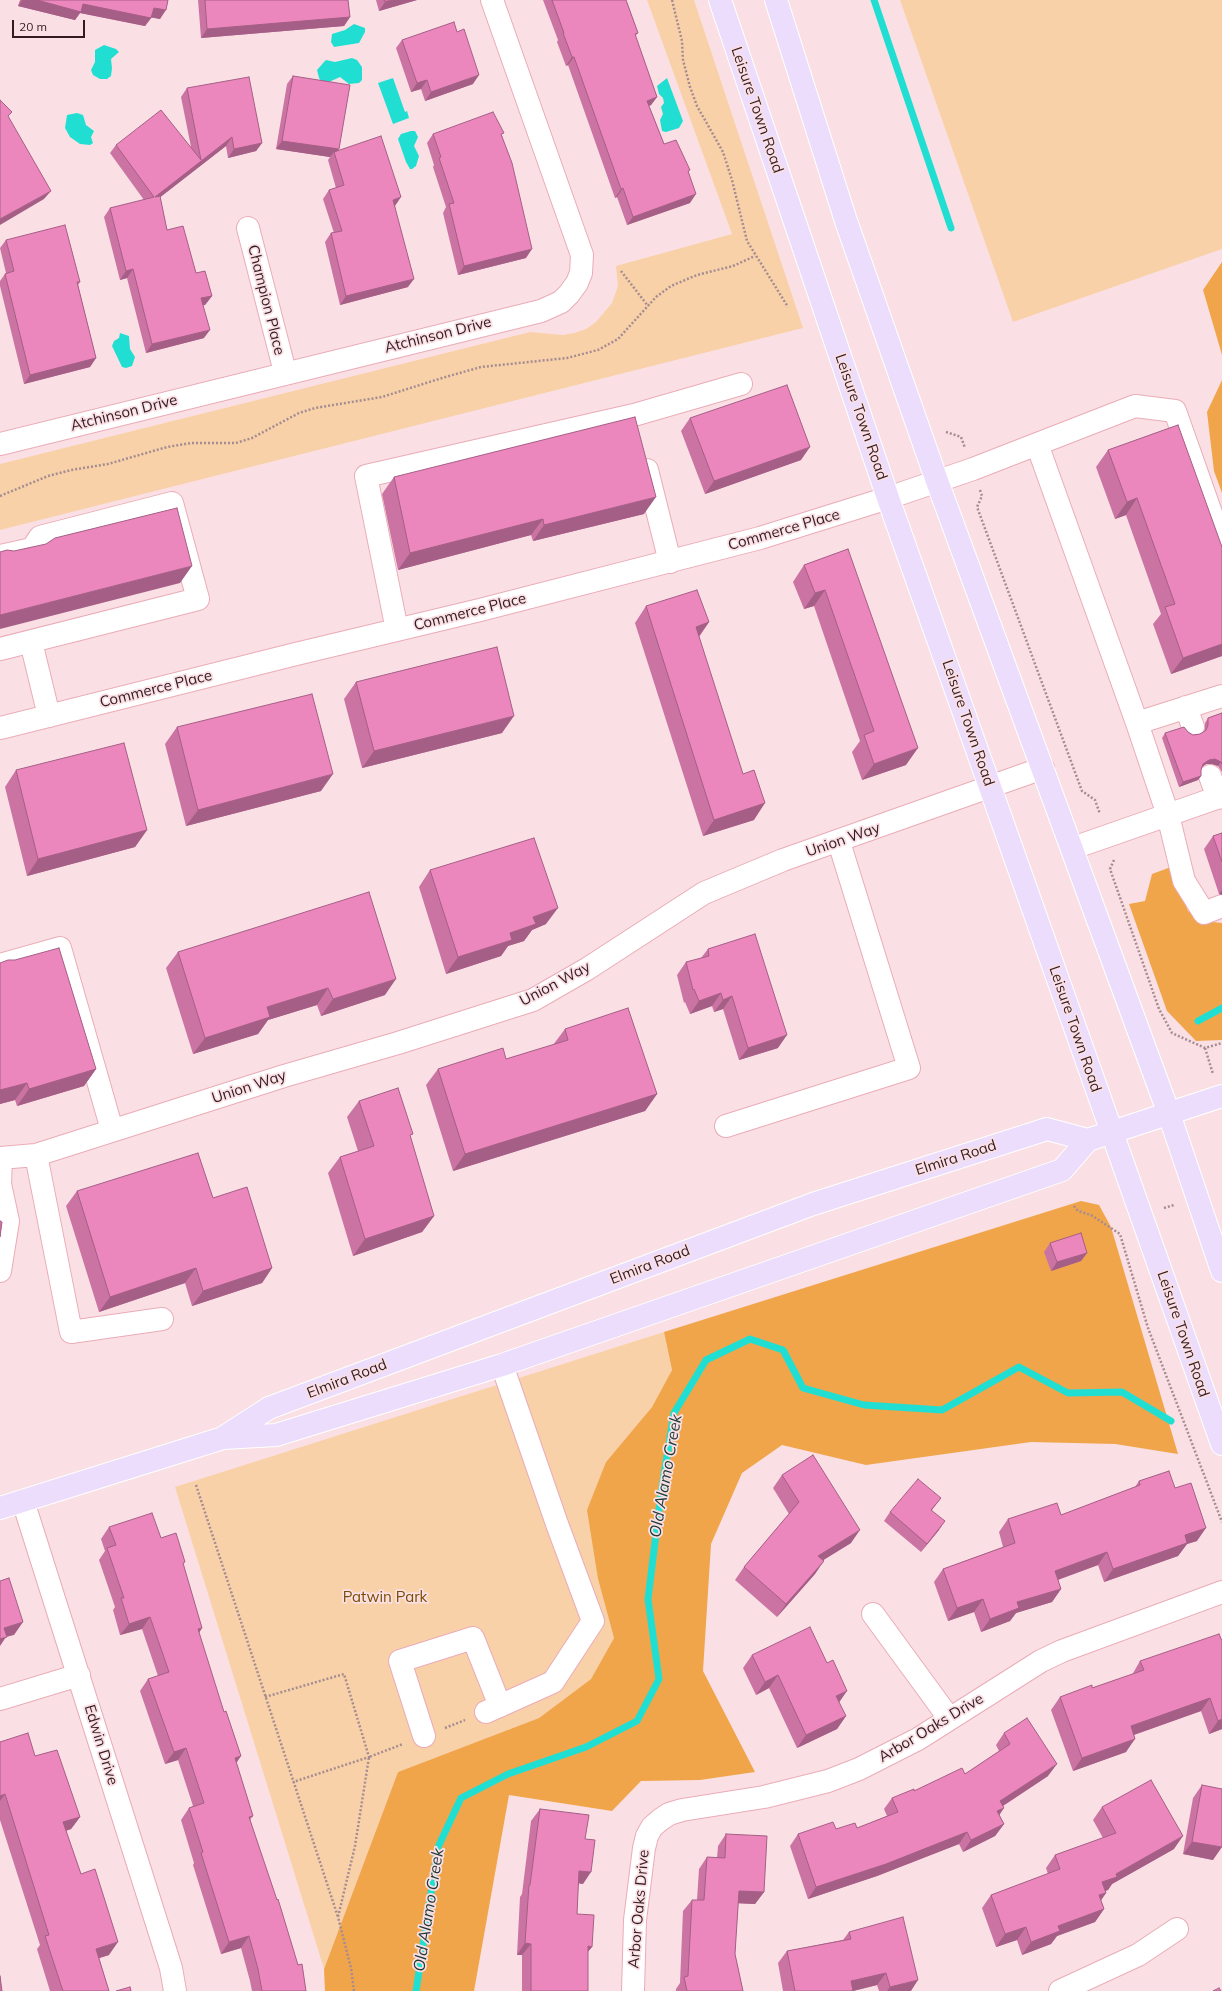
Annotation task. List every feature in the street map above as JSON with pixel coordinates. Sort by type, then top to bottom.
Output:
[{"type":"main road","name":"Leisure Town Road","points":[[720,0],[888,498],[1222,1444]]},
{"type":"main road","points":[[776,0],[846,221],[936,481],[1073,848],[1169,1114],[1222,1271]]},
{"type":"main road","name":"Elmira Road","points":[[223,1438],[269,1408],[813,1204],[1047,1130],[1088,1140],[1222,1096]]},
{"type":"main road","name":"Elmira Road","points":[[0,1508],[223,1438],[276,1435],[502,1365],[1062,1170],[1088,1140]]},
{"type":"street","name":"Atchinson Drive","points":[[0,444],[285,372],[551,308],[569,294],[577,283],[582,255],[492,0]]},
{"type":"street","name":"Champion Place","points":[[248,228],[285,372]]},
{"type":"street","points":[[397,630],[366,476],[634,415],[741,384]]},
{"type":"street","name":"Commerce Place","points":[[0,728],[670,562],[760,538],[888,498],[972,469],[1136,406],[1175,411],[1222,544]]},
{"type":"street","points":[[634,415],[670,562]]},
{"type":"street","points":[[1037,444],[1137,723],[1168,815],[1184,881],[1204,913],[1222,906]]},
{"type":"street","points":[[0,556],[32,549],[40,537],[172,503],[198,599],[0,649]]},
{"type":"street","points":[[31,642],[49,716]]},
{"type":"street","points":[[1137,723],[1190,717],[1222,696]]},
{"type":"street","name":"Union Way","points":[[0,1158],[36,1155],[112,1130],[533,1000],[587,969],[704,893],[747,874],[1043,768]]},
{"type":"street","points":[[1073,848],[1220,797],[1210,776]]},
{"type":"street","points":[[726,1126],[909,1068],[839,842]]},
{"type":"street","points":[[0,965],[60,948],[112,1130]]},
{"type":"street","points":[[36,1155],[71,1332],[162,1319]]},
{"type":"street","points":[[0,1158],[0,1184],[8,1221],[0,1271]]},
{"type":"street","points":[[424,1736],[400,1661],[473,1638],[493,1709],[553,1682],[593,1621],[557,1524],[502,1365]]},
{"type":"street","name":"Edwin Drive","points":[[23,1501],[171,1968],[175,1991]]},
{"type":"street","name":"Arbor Oaks Drive","points":[[633,1991],[635,1920],[644,1848],[652,1827],[660,1820],[669,1814],[682,1810],[764,1797],[828,1781],[859,1769],[892,1754],[1021,1672],[1062,1651],[1222,1592]]},
{"type":"street","points":[[873,1614],[949,1718]]},
{"type":"street","points":[[0,1699],[79,1674]]},
{"type":"street","points":[[1060,1991],[1138,1955],[1177,1929]]},
{"type":"path","points":[[672,0],[681,34],[684,60],[690,87],[697,106],[723,152],[734,188],[742,226],[747,241],[788,307]]},
{"type":"path","points":[[0,496],[48,476],[71,470],[108,464],[167,447],[191,443],[236,443],[252,438],[299,413],[315,408],[382,397],[459,372],[481,367],[566,358],[587,354],[603,348],[618,339],[664,290],[676,283],[696,275],[733,266],[755,256]]},
{"type":"path","points":[[621,271],[648,306]]},
{"type":"path","points":[[946,432],[961,437],[982,496],[977,507],[1082,791],[1095,800],[1115,856],[1110,869],[1158,1009],[1172,1033],[1205,1048],[1222,1043]]},
{"type":"path","points":[[1111,1227],[1197,1197]]},
{"type":"path","points":[[1074,1206],[1078,1211],[1090,1214],[1120,1234],[1148,1328],[1222,1522]]},
{"type":"path","points":[[196,1484],[338,1917],[351,1968],[354,1991]]},
{"type":"path","points":[[265,1697],[344,1674],[369,1756],[355,1846],[338,1917]]},
{"type":"path","points":[[293,1782],[424,1736],[493,1709]]},
{"type":"green space","points":[[647,0],[694,0],[803,328],[0,530],[0,464],[530,332],[563,335],[574,333],[586,329],[596,322],[612,303],[618,286],[616,266],[732,234]]},
{"type":"green space","points":[[900,0],[1222,0],[1222,249],[1013,322]]},
{"type":"green space","name":"Patwin Park","points":[[664,1332],[672,1370],[652,1407],[606,1462],[598,1579],[614,1638],[591,1679],[539,1718],[398,1772],[324,1969],[175,1487]]},
{"type":"shaded area","points":[[1222,262],[1222,355],[1203,290]]},
{"type":"shaded area","points":[[1222,380],[1222,493],[1214,471],[1207,412]]},
{"type":"shaded area","points":[[1171,867],[1188,911],[1204,921],[1222,923],[1222,1040],[1196,1041],[1167,1011],[1129,904],[1145,901],[1152,874]]},
{"type":"shaded area","points":[[1081,1201],[1099,1205],[1111,1227],[1178,1454],[1115,1444],[1031,1442],[866,1465],[782,1445],[742,1473],[711,1544],[703,1671],[755,1772],[700,1780],[641,1781],[612,1811],[509,1795],[474,1991],[325,1991],[324,1969],[398,1772],[539,1718],[591,1679],[614,1638],[598,1579],[587,1510],[606,1462],[652,1407],[672,1370],[664,1332]]},
{"type":"water","points":[[354,24],[365,28],[365,32],[359,43],[334,47],[331,42],[332,34],[345,30]]},
{"type":"water","points":[[104,45],[116,49],[119,52],[111,59],[111,76],[107,79],[100,79],[93,75],[91,70],[95,62],[95,50]]},
{"type":"water","points":[[352,58],[357,60],[362,67],[362,80],[359,83],[349,84],[340,77],[329,82],[321,81],[317,70],[326,60],[335,62]]},
{"type":"water","points":[[393,78],[405,112],[407,111],[409,118],[393,124],[378,83]]},
{"type":"water","points":[[667,78],[683,121],[679,128],[666,132],[662,131],[660,120],[663,114],[661,107],[664,103],[657,86]]},
{"type":"water","points":[[77,113],[83,115],[86,125],[94,131],[91,137],[93,143],[90,145],[80,144],[70,137],[65,128],[67,115]]},
{"type":"water","points":[[415,131],[418,137],[414,146],[419,156],[416,166],[410,169],[398,139],[401,134]]},
{"type":"water","points":[[120,333],[129,336],[130,349],[135,357],[132,366],[126,368],[122,367],[112,346],[114,341],[119,338]]},
{"type":"building","points":[[37,0],[168,0],[166,10],[154,8],[151,18],[83,4],[81,12]]},
{"type":"building","points":[[205,0],[348,0],[350,17],[207,29]]},
{"type":"building","points":[[552,0],[626,0],[638,33],[635,34],[657,97],[647,101],[664,144],[676,140],[690,170],[688,171],[696,194],[633,217],[623,188],[621,189]]},
{"type":"building","points":[[454,22],[457,32],[464,29],[479,75],[431,92],[427,80],[417,83],[402,40]]},
{"type":"building","points":[[293,76],[350,85],[339,149],[282,141]]},
{"type":"building","points":[[249,77],[262,143],[234,149],[232,137],[155,197],[160,196],[167,230],[183,226],[196,273],[205,271],[212,296],[201,298],[210,330],[152,344],[133,269],[126,271],[110,208],[154,197],[116,145],[161,110],[201,160],[187,88]]},
{"type":"building","points":[[0,100],[12,112],[8,116],[51,191],[0,219]]},
{"type":"building","points":[[493,112],[504,133],[501,134],[512,163],[532,249],[464,266],[449,204],[454,203],[439,158],[441,157],[433,134]]},
{"type":"building","points":[[381,136],[401,197],[393,200],[414,279],[346,296],[331,233],[342,231],[329,190],[344,185],[334,152]]},
{"type":"building","points":[[65,225],[80,282],[77,282],[96,358],[30,375],[5,274],[14,271],[6,240]]},
{"type":"building","points":[[787,385],[810,447],[714,481],[690,418]]},
{"type":"building","points":[[635,417],[656,497],[544,525],[543,519],[410,553],[394,477]]},
{"type":"building","points":[[1178,425],[1222,547],[1222,644],[1183,658],[1165,607],[1175,604],[1137,498],[1127,502],[1108,450]]},
{"type":"building","points":[[177,508],[192,566],[0,615],[0,552],[7,550],[14,551],[46,544],[55,538]]},
{"type":"building","points":[[848,549],[918,748],[874,764],[864,735],[874,731],[825,590],[815,593],[804,565]]},
{"type":"building","points":[[697,590],[709,622],[696,627],[743,774],[754,770],[765,803],[714,820],[646,606]]},
{"type":"building","points":[[497,647],[514,716],[374,751],[356,682]]},
{"type":"building","points":[[312,694],[333,774],[198,810],[177,727]]},
{"type":"building","points":[[1222,713],[1222,764],[1215,759],[1209,760],[1203,764],[1201,776],[1183,782],[1165,733],[1184,727],[1193,735],[1200,734],[1206,730],[1208,718]]},
{"type":"building","points":[[124,743],[147,830],[38,859],[16,770]]},
{"type":"building","points":[[1222,833],[1222,862],[1213,836]]},
{"type":"building","points":[[534,838],[558,908],[533,917],[536,924],[510,933],[512,940],[458,957],[430,870]]},
{"type":"building","points":[[369,892],[396,979],[333,999],[328,988],[267,1007],[270,1017],[205,1038],[178,952]]},
{"type":"building","points":[[755,934],[787,1035],[748,1048],[732,996],[723,1000],[721,993],[699,1001],[694,989],[693,990],[686,962],[709,956],[708,949]]},
{"type":"building","points":[[59,948],[96,1069],[29,1089],[27,1083],[0,1090],[0,963]]},
{"type":"building","points":[[628,1008],[657,1094],[465,1154],[438,1069],[503,1048],[506,1059],[568,1040],[565,1029]]},
{"type":"building","points":[[398,1088],[413,1134],[410,1135],[434,1216],[365,1239],[340,1157],[374,1146],[359,1101]]},
{"type":"building","points":[[198,1153],[213,1198],[247,1187],[272,1268],[203,1291],[196,1268],[110,1297],[77,1191]]},
{"type":"building","points":[[0,1221],[2,1222],[0,1237]]},
{"type":"building","points":[[1081,1233],[1087,1253],[1057,1262],[1050,1243]]},
{"type":"building","points":[[813,1455],[860,1530],[818,1556],[824,1561],[786,1604],[744,1567],[799,1502],[782,1475]]},
{"type":"building","points":[[1169,1471],[1175,1488],[1191,1483],[1206,1528],[1185,1535],[1187,1543],[1113,1569],[1107,1552],[1055,1571],[1061,1589],[1017,1602],[1019,1608],[990,1619],[983,1599],[957,1608],[943,1569],[1015,1543],[1008,1519],[1057,1503],[1061,1515],[1140,1485],[1139,1481]]},
{"type":"building","points":[[918,1479],[941,1498],[931,1510],[945,1521],[927,1544],[890,1512]]},
{"type":"building","points":[[152,1513],[161,1538],[176,1533],[202,1628],[198,1629],[224,1712],[226,1711],[241,1756],[235,1758],[253,1816],[249,1817],[277,1900],[278,1899],[298,1965],[302,1964],[306,1991],[262,1991],[249,1936],[229,1942],[201,1853],[203,1852],[189,1808],[204,1803],[186,1748],[174,1752],[148,1679],[169,1672],[150,1617],[129,1624],[121,1598],[124,1598],[107,1548],[116,1545],[109,1527]]},
{"type":"building","points":[[9,1578],[23,1622],[4,1628],[7,1637],[0,1639],[0,1581]]},
{"type":"building","points":[[810,1627],[827,1663],[833,1660],[847,1691],[836,1696],[846,1716],[806,1735],[778,1675],[765,1682],[752,1655]]},
{"type":"building","points":[[1219,1634],[1222,1641],[1222,1719],[1218,1721],[1210,1698],[1131,1726],[1135,1739],[1082,1758],[1060,1697],[1092,1685],[1092,1688],[1144,1670],[1140,1661]]},
{"type":"building","points":[[1027,1718],[1057,1764],[1000,1801],[1004,1808],[997,1811],[1004,1824],[971,1840],[967,1832],[886,1864],[816,1887],[798,1834],[833,1822],[836,1829],[855,1823],[857,1828],[898,1812],[892,1798],[914,1789],[914,1791],[962,1768],[965,1774],[1010,1744],[1004,1733]]},
{"type":"building","points":[[28,1733],[35,1756],[57,1750],[80,1817],[63,1822],[81,1874],[95,1869],[118,1942],[96,1949],[109,1991],[63,1991],[45,1936],[49,1935],[5,1794],[0,1796],[0,1742]]},
{"type":"building","points":[[1151,1780],[1183,1836],[1116,1874],[1117,1877],[1102,1882],[1106,1893],[1099,1895],[1104,1909],[1058,1926],[1060,1931],[1031,1942],[1026,1927],[1005,1934],[991,1895],[1060,1869],[1055,1855],[1116,1833],[1102,1807]]},
{"type":"building","points":[[1202,1785],[1222,1789],[1222,1847],[1192,1842]]},
{"type":"building","points":[[540,1809],[589,1815],[585,1839],[595,1840],[591,1872],[579,1871],[577,1914],[594,1915],[592,1947],[588,1946],[588,1991],[531,1991],[531,1944],[525,1943],[529,1885]]},
{"type":"building","points":[[726,1834],[767,1836],[764,1892],[739,1891],[735,1954],[743,1991],[687,1991],[684,1977],[688,1976],[692,1900],[704,1900],[707,1857],[725,1858]]},
{"type":"building","points":[[903,1917],[918,1980],[890,1987],[886,1973],[851,1981],[853,1991],[795,1991],[787,1951],[851,1939],[849,1932]]},
{"type":"building","points":[[0,1976],[2,1991],[0,1991]]},
{"type":"building","points":[[130,1987],[131,1991],[116,1991]]},
{"type":"building","points":[[1219,1988],[1221,1991],[1213,1991]]},
{"type":"waterway","points":[[874,0],[951,228]]},
{"type":"waterway","name":"Old Alamo Creek","points":[[1198,1021],[1222,1008]]},
{"type":"waterway","name":"Old Alamo Creek","points":[[416,1991],[438,1847],[461,1798],[508,1774],[586,1747],[637,1721],[659,1679],[648,1599],[661,1493],[674,1413],[706,1360],[750,1339],[783,1350],[803,1388],[864,1405],[942,1410],[1019,1367],[1068,1393],[1122,1392],[1171,1421]]}]
